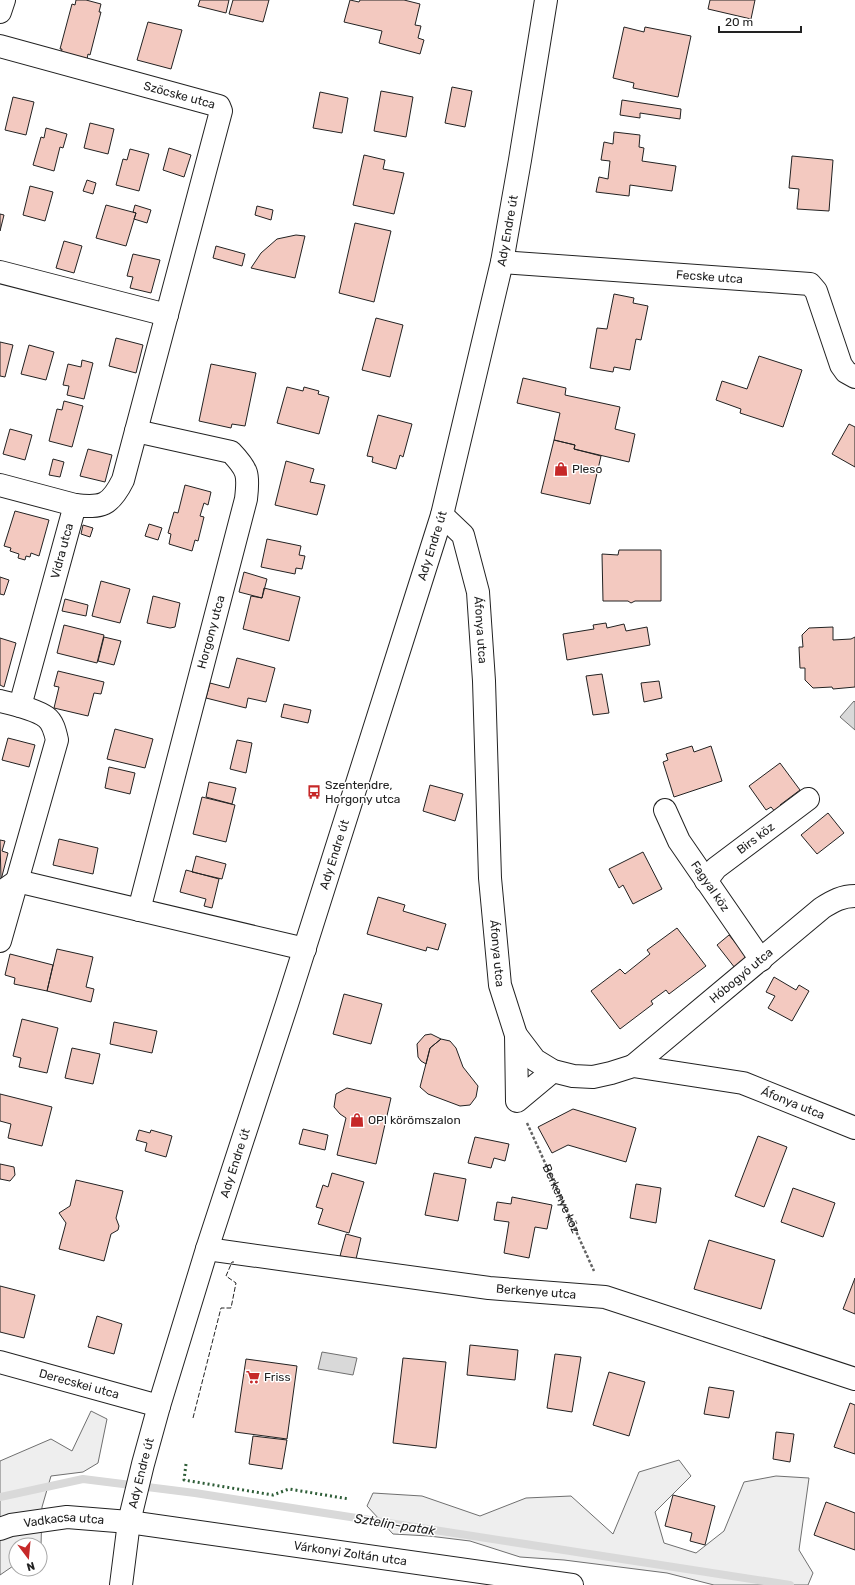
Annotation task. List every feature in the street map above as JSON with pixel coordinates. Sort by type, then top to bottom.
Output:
[{"type":"street","points":[[0,12],[4,0]]},
{"type":"street","name":"Ady Endre út","points":[[121,1585],[131,1515],[159,1406],[207,1249],[305,949],[442,515],[502,262],[546,0]]},
{"type":"street","name":"Szöcske utca","points":[[0,46],[219,106],[221,111],[136,431]]},
{"type":"street","name":"Fecske utca","points":[[502,262],[810,284],[816,291],[841,365],[846,372],[855,377]]},
{"type":"street","points":[[0,272],[167,315]]},
{"type":"street","points":[[0,485],[75,505],[94,507],[105,503],[114,496],[123,480],[136,431]]},
{"type":"street","name":"Horgony utca","points":[[136,431],[231,452],[242,463],[248,478],[246,499],[139,910]]},
{"type":"street","name":"Vidra utca","points":[[10,703],[75,505]]},
{"type":"street","name":"Áfonya utca","points":[[442,515],[463,535],[478,592],[484,681],[490,878],[500,985],[516,1035],[535,1060],[553,1071],[573,1076],[592,1077],[633,1066],[743,1083],[855,1128]]},
{"type":"street","points":[[0,941],[8,887],[57,740],[54,727],[46,717],[10,703]]},
{"type":"street","name":"Birs köz","points":[[706,881],[716,868],[808,799]]},
{"type":"street","name":"Fagyal köz","points":[[665,810],[679,841],[761,960]]},
{"type":"street","points":[[8,887],[139,910],[305,949]]},
{"type":"street","name":"Hóbogyó utca","points":[[633,1066],[822,908],[836,899],[855,896]]},
{"type":"street","points":[[516,1035],[517,1101]]},
{"type":"street","points":[[517,1101],[553,1071]]},
{"type":"street","name":"Berkenye utca","points":[[207,1249],[489,1288],[605,1297],[855,1379]]},
{"type":"street","name":"Derecskei utca","points":[[0,1362],[159,1406]]},
{"type":"street","name":"Vadkacsa utca","points":[[0,1529],[12,1525],[67,1517],[131,1515]]},
{"type":"street","name":"Várkonyi Zoltán utca","points":[[131,1515],[572,1585]]},
{"type":"path","name":"Berkenye köz","points":[[517,1101],[605,1297]]},
{"type":"shaded area","points":[[854,701],[855,702],[855,730],[840,717]]},
{"type":"shaded area","points":[[322,1352],[357,1358],[353,1375],[318,1369]]},
{"type":"shaded area","points":[[91,1411],[107,1419],[98,1463],[83,1472],[51,1476],[42,1507],[41,1537],[8,1537],[8,1570],[0,1575],[0,1461],[51,1439],[72,1451]]},
{"type":"shaded area","points":[[679,1460],[691,1476],[655,1512],[664,1543],[696,1553],[724,1531],[744,1482],[776,1476],[809,1478],[799,1550],[813,1573],[808,1585],[714,1585],[667,1573],[564,1560],[520,1557],[470,1541],[429,1536],[393,1534],[367,1506],[373,1493],[422,1496],[480,1516],[526,1498],[571,1496],[613,1534],[639,1472]]},
{"type":"building","points":[[76,0],[86,0],[101,4],[99,12],[101,12],[86,65],[60,58],[62,49],[60,49],[72,4],[75,5]]},
{"type":"building","points":[[200,0],[229,0],[226,13],[198,6]]},
{"type":"building","points":[[233,0],[269,0],[263,22],[229,14]]},
{"type":"building","points":[[350,0],[359,2],[360,0],[404,0],[420,4],[415,25],[421,26],[418,38],[424,40],[420,54],[379,43],[382,31],[344,22]]},
{"type":"building","points":[[710,0],[755,0],[751,19],[708,9]]},
{"type":"building","points":[[148,22],[182,30],[171,69],[137,60]]},
{"type":"building","points":[[624,27],[644,32],[645,27],[691,36],[678,97],[633,88],[634,83],[613,78]]},
{"type":"building","points":[[452,87],[472,91],[465,127],[445,123]]},
{"type":"building","points":[[381,91],[413,97],[406,137],[374,131]]},
{"type":"building","points":[[320,92],[348,98],[342,133],[313,128]]},
{"type":"building","points":[[13,97],[34,102],[26,135],[5,130]]},
{"type":"building","points":[[622,100],[681,109],[680,119],[640,113],[640,118],[620,115]]},
{"type":"building","points":[[90,123],[114,129],[108,154],[84,148]]},
{"type":"building","points":[[46,128],[67,134],[63,148],[60,147],[54,171],[33,165],[41,137],[44,138]]},
{"type":"building","points":[[614,132],[640,135],[639,147],[644,148],[642,161],[676,166],[672,191],[630,185],[629,196],[596,192],[599,177],[608,179],[610,161],[601,160],[604,142],[613,144]]},
{"type":"building","points":[[169,148],[191,155],[184,177],[163,170]]},
{"type":"building","points":[[130,149],[149,154],[139,191],[116,185],[123,159],[127,160]]},
{"type":"building","points":[[364,155],[385,160],[383,169],[404,173],[394,214],[353,205]]},
{"type":"building","points":[[792,156],[833,160],[829,211],[797,209],[799,189],[789,188]]},
{"type":"building","points":[[87,180],[96,183],[93,194],[83,191]]},
{"type":"building","points":[[30,186],[53,192],[45,221],[23,215]]},
{"type":"building","points":[[106,205],[136,213],[126,246],[96,238]]},
{"type":"building","points":[[135,205],[151,210],[147,223],[134,219],[136,213],[133,212]]},
{"type":"building","points":[[257,206],[273,210],[271,220],[255,215]]},
{"type":"building","points":[[0,214],[4,215],[0,231]]},
{"type":"building","points":[[355,223],[391,231],[374,302],[339,293]]},
{"type":"building","points":[[296,235],[305,236],[295,278],[251,268],[261,253],[277,239]]},
{"type":"building","points":[[64,241],[82,246],[74,273],[56,268]]},
{"type":"building","points":[[216,246],[245,254],[242,266],[213,258]]},
{"type":"building","points":[[133,254],[160,260],[151,293],[130,288],[133,277],[127,276]]},
{"type":"building","points":[[614,294],[634,298],[633,303],[648,306],[641,340],[636,339],[630,370],[614,367],[613,372],[590,368],[597,328],[607,329]]},
{"type":"building","points":[[376,318],[403,325],[390,377],[362,370]]},
{"type":"building","points":[[116,338],[143,345],[136,373],[109,366]]},
{"type":"building","points":[[0,342],[13,345],[5,377],[0,376]]},
{"type":"building","points":[[29,345],[54,352],[46,380],[21,374]]},
{"type":"building","points":[[759,356],[802,370],[783,427],[740,413],[741,409],[716,400],[722,381],[747,389]]},
{"type":"building","points":[[82,360],[93,363],[84,399],[67,395],[69,386],[63,385],[68,364],[81,367]]},
{"type":"building","points":[[211,364],[256,373],[245,426],[232,424],[231,428],[199,421]]},
{"type":"building","points":[[523,378],[566,388],[565,395],[620,407],[615,429],[635,434],[629,462],[574,449],[575,445],[554,440],[560,413],[517,403]]},
{"type":"building","points":[[287,387],[303,391],[304,387],[319,391],[318,394],[329,397],[319,434],[277,423]]},
{"type":"building","points":[[64,401],[83,406],[72,447],[49,441],[57,409],[62,410]]},
{"type":"building","points":[[378,415],[412,424],[403,457],[400,455],[396,469],[372,462],[373,457],[367,456]]},
{"type":"building","points":[[849,424],[855,427],[855,467],[832,454]]},
{"type":"building","points":[[10,429],[32,435],[25,460],[3,454]]},
{"type":"building","points":[[554,440],[575,445],[574,449],[601,456],[590,504],[541,493]]},
{"type":"building","points":[[88,449],[112,455],[105,482],[80,476]]},
{"type":"building","points":[[53,459],[64,462],[60,477],[49,475]]},
{"type":"building","points":[[286,461],[314,469],[310,482],[325,485],[317,515],[275,505]]},
{"type":"building","points":[[185,485],[211,492],[208,505],[204,503],[200,516],[204,517],[198,541],[195,540],[192,551],[169,544],[171,534],[168,533],[174,512],[178,513]]},
{"type":"building","points":[[15,511],[49,520],[39,556],[31,553],[30,557],[26,556],[25,560],[18,558],[19,554],[10,551],[11,548],[4,546]]},
{"type":"building","points":[[149,524],[162,528],[158,540],[145,536]]},
{"type":"building","points":[[83,525],[93,528],[90,537],[81,534]]},
{"type":"building","points":[[267,539],[301,546],[299,555],[305,556],[302,569],[296,568],[295,574],[261,567]]},
{"type":"building","points":[[619,550],[661,550],[661,601],[635,601],[631,603],[628,601],[603,601],[602,554],[618,555]]},
{"type":"building","points":[[244,572],[267,579],[262,598],[239,592]]},
{"type":"building","points":[[0,577],[9,580],[4,595],[0,594]]},
{"type":"building","points":[[101,581],[130,589],[120,623],[92,616]]},
{"type":"building","points":[[264,588],[300,597],[289,641],[243,629],[251,596],[262,598]]},
{"type":"building","points":[[153,596],[180,603],[175,627],[170,628],[147,623]]},
{"type":"building","points":[[65,599],[88,605],[86,616],[62,611]]},
{"type":"building","points":[[606,623],[607,628],[624,624],[626,631],[647,627],[650,645],[567,660],[563,634],[594,629],[593,625]]},
{"type":"building","points":[[64,625],[104,635],[97,663],[57,653]]},
{"type":"building","points":[[833,627],[833,640],[851,639],[855,637],[855,687],[833,689],[832,687],[813,688],[805,680],[805,668],[800,668],[799,647],[803,647],[802,635],[809,628]]},
{"type":"building","points":[[104,637],[121,641],[114,665],[98,661]]},
{"type":"building","points":[[0,638],[16,643],[4,687],[0,685]]},
{"type":"building","points":[[237,658],[275,668],[266,702],[248,698],[246,708],[206,698],[210,683],[229,688]]},
{"type":"building","points":[[58,671],[104,682],[101,694],[94,693],[88,716],[54,708],[59,687],[54,686]]},
{"type":"building","points":[[602,674],[609,713],[593,715],[586,676]]},
{"type":"building","points":[[659,681],[662,698],[644,702],[641,683]]},
{"type":"building","points":[[284,704],[311,710],[308,723],[281,717]]},
{"type":"building","points":[[115,729],[153,739],[145,768],[107,759]]},
{"type":"building","points":[[8,738],[35,745],[29,767],[2,760]]},
{"type":"building","points":[[237,740],[252,743],[246,773],[230,769]]},
{"type":"building","points":[[692,746],[694,752],[711,746],[722,781],[674,797],[663,762],[668,760],[666,754]]},
{"type":"building","points":[[780,763],[800,790],[780,805],[783,809],[777,814],[771,807],[766,810],[749,786]]},
{"type":"building","points":[[109,767],[135,773],[130,794],[105,788]]},
{"type":"building","points":[[209,782],[236,788],[232,804],[206,797]]},
{"type":"building","points":[[430,785],[463,794],[455,821],[423,811]]},
{"type":"building","points":[[202,797],[235,805],[226,842],[193,834]]},
{"type":"building","points":[[828,813],[844,833],[817,854],[801,835]]},
{"type":"building","points":[[59,839],[98,848],[93,874],[53,865]]},
{"type":"building","points":[[0,840],[5,841],[2,851],[8,853],[1,880]]},
{"type":"building","points":[[643,852],[662,889],[633,904],[623,885],[619,888],[609,869]]},
{"type":"building","points":[[196,856],[226,864],[222,879],[192,872]]},
{"type":"building","points":[[186,870],[219,879],[212,908],[204,906],[206,899],[180,892]]},
{"type":"building","points":[[378,897],[405,905],[403,911],[446,924],[438,950],[427,947],[426,951],[367,934]]},
{"type":"building","points":[[677,928],[706,966],[669,994],[666,990],[651,1001],[653,1004],[620,1029],[591,991],[620,969],[625,974],[650,954],[647,950]]},
{"type":"building","points":[[729,935],[748,958],[735,968],[717,945]]},
{"type":"building","points":[[57,949],[93,957],[86,987],[94,989],[91,1002],[47,991]]},
{"type":"building","points":[[10,954],[53,965],[47,991],[14,984],[15,978],[5,975]]},
{"type":"building","points":[[774,977],[796,990],[799,985],[809,991],[792,1021],[768,1008],[775,996],[766,992]]},
{"type":"building","points":[[344,994],[382,1004],[371,1044],[333,1034]]},
{"type":"building","points":[[22,1019],[58,1028],[47,1073],[19,1067],[21,1058],[13,1056]]},
{"type":"building","points":[[114,1022],[157,1031],[152,1053],[110,1044]]},
{"type":"building","points":[[431,1034],[441,1039],[430,1048],[426,1064],[418,1057],[417,1044],[425,1035]]},
{"type":"building","points":[[441,1039],[450,1041],[456,1048],[463,1067],[478,1086],[476,1097],[470,1105],[460,1106],[428,1094],[420,1087],[430,1048]]},
{"type":"building","points":[[72,1048],[100,1054],[93,1084],[65,1078]]},
{"type":"building","points":[[347,1088],[391,1098],[376,1164],[337,1155],[346,1118],[334,1107],[336,1094]]},
{"type":"building","points":[[0,1094],[52,1107],[42,1146],[8,1138],[11,1124],[0,1121]]},
{"type":"building","points":[[573,1109],[636,1128],[626,1162],[568,1145],[552,1153],[538,1127]]},
{"type":"building","points":[[303,1129],[328,1135],[325,1150],[299,1144]]},
{"type":"building","points":[[139,1130],[150,1133],[151,1130],[172,1136],[166,1157],[145,1151],[147,1143],[136,1140]]},
{"type":"building","points":[[758,1136],[787,1147],[764,1207],[735,1196]]},
{"type":"building","points":[[475,1137],[509,1144],[505,1161],[494,1158],[491,1168],[468,1163]]},
{"type":"building","points":[[0,1164],[14,1167],[15,1175],[10,1181],[0,1179]]},
{"type":"building","points":[[332,1173],[364,1182],[349,1233],[318,1224],[323,1209],[316,1207],[323,1185],[328,1187]]},
{"type":"building","points":[[434,1173],[466,1179],[458,1221],[425,1215]]},
{"type":"building","points":[[76,1180],[123,1191],[116,1218],[119,1226],[118,1230],[111,1234],[104,1261],[59,1249],[66,1223],[59,1213],[70,1206]]},
{"type":"building","points":[[636,1184],[661,1188],[656,1223],[630,1218]]},
{"type":"building","points":[[793,1188],[835,1203],[823,1237],[781,1222]]},
{"type":"building","points":[[512,1197],[552,1205],[547,1229],[535,1227],[529,1258],[504,1253],[509,1222],[494,1220],[497,1202],[511,1204]]},
{"type":"building","points":[[346,1234],[361,1238],[356,1259],[340,1256]]},
{"type":"building","points":[[709,1240],[775,1260],[761,1309],[694,1289]]},
{"type":"building","points":[[855,1278],[855,1314],[843,1309]]},
{"type":"building","points":[[0,1286],[35,1295],[24,1338],[0,1332]]},
{"type":"building","points":[[97,1316],[122,1324],[114,1354],[88,1347]]},
{"type":"building","points":[[470,1345],[518,1350],[515,1380],[467,1375]]},
{"type":"building","points":[[555,1354],[581,1357],[572,1412],[547,1408]]},
{"type":"building","points":[[403,1358],[446,1362],[436,1448],[393,1443]]},
{"type":"building","points":[[246,1359],[297,1366],[287,1439],[235,1432]]},
{"type":"building","points":[[609,1372],[645,1382],[629,1436],[593,1425]]},
{"type":"building","points":[[709,1387],[734,1391],[729,1418],[704,1414]]},
{"type":"building","points":[[850,1403],[855,1405],[855,1454],[834,1447]]},
{"type":"building","points":[[776,1432],[794,1434],[790,1462],[773,1459]]},
{"type":"building","points":[[253,1436],[287,1440],[282,1469],[249,1464]]},
{"type":"building","points":[[673,1495],[715,1506],[705,1545],[690,1541],[692,1533],[665,1526]]},
{"type":"building","points":[[826,1502],[855,1513],[855,1550],[814,1535]]},
{"type":"waterway","name":"Sztelin-patak","points":[[0,1497],[83,1479],[195,1493],[790,1585]]},
{"type":"hedge","points":[[186,1464],[184,1480],[273,1495],[289,1489],[349,1499]]},
{"type":"fence","points":[[193,1418],[221,1308],[231,1308],[236,1283],[226,1276],[232,1262],[234,1262]]},
{"type":"place","name":"Pleso","points":[[561,469]]},
{"type":"place","name":"Szentendre, Horgony utca","points":[[314,792]]},
{"type":"place","name":"OPI körömszalon","points":[[357,1120]]},
{"type":"place","name":"Friss","points":[[253,1377]]}]
